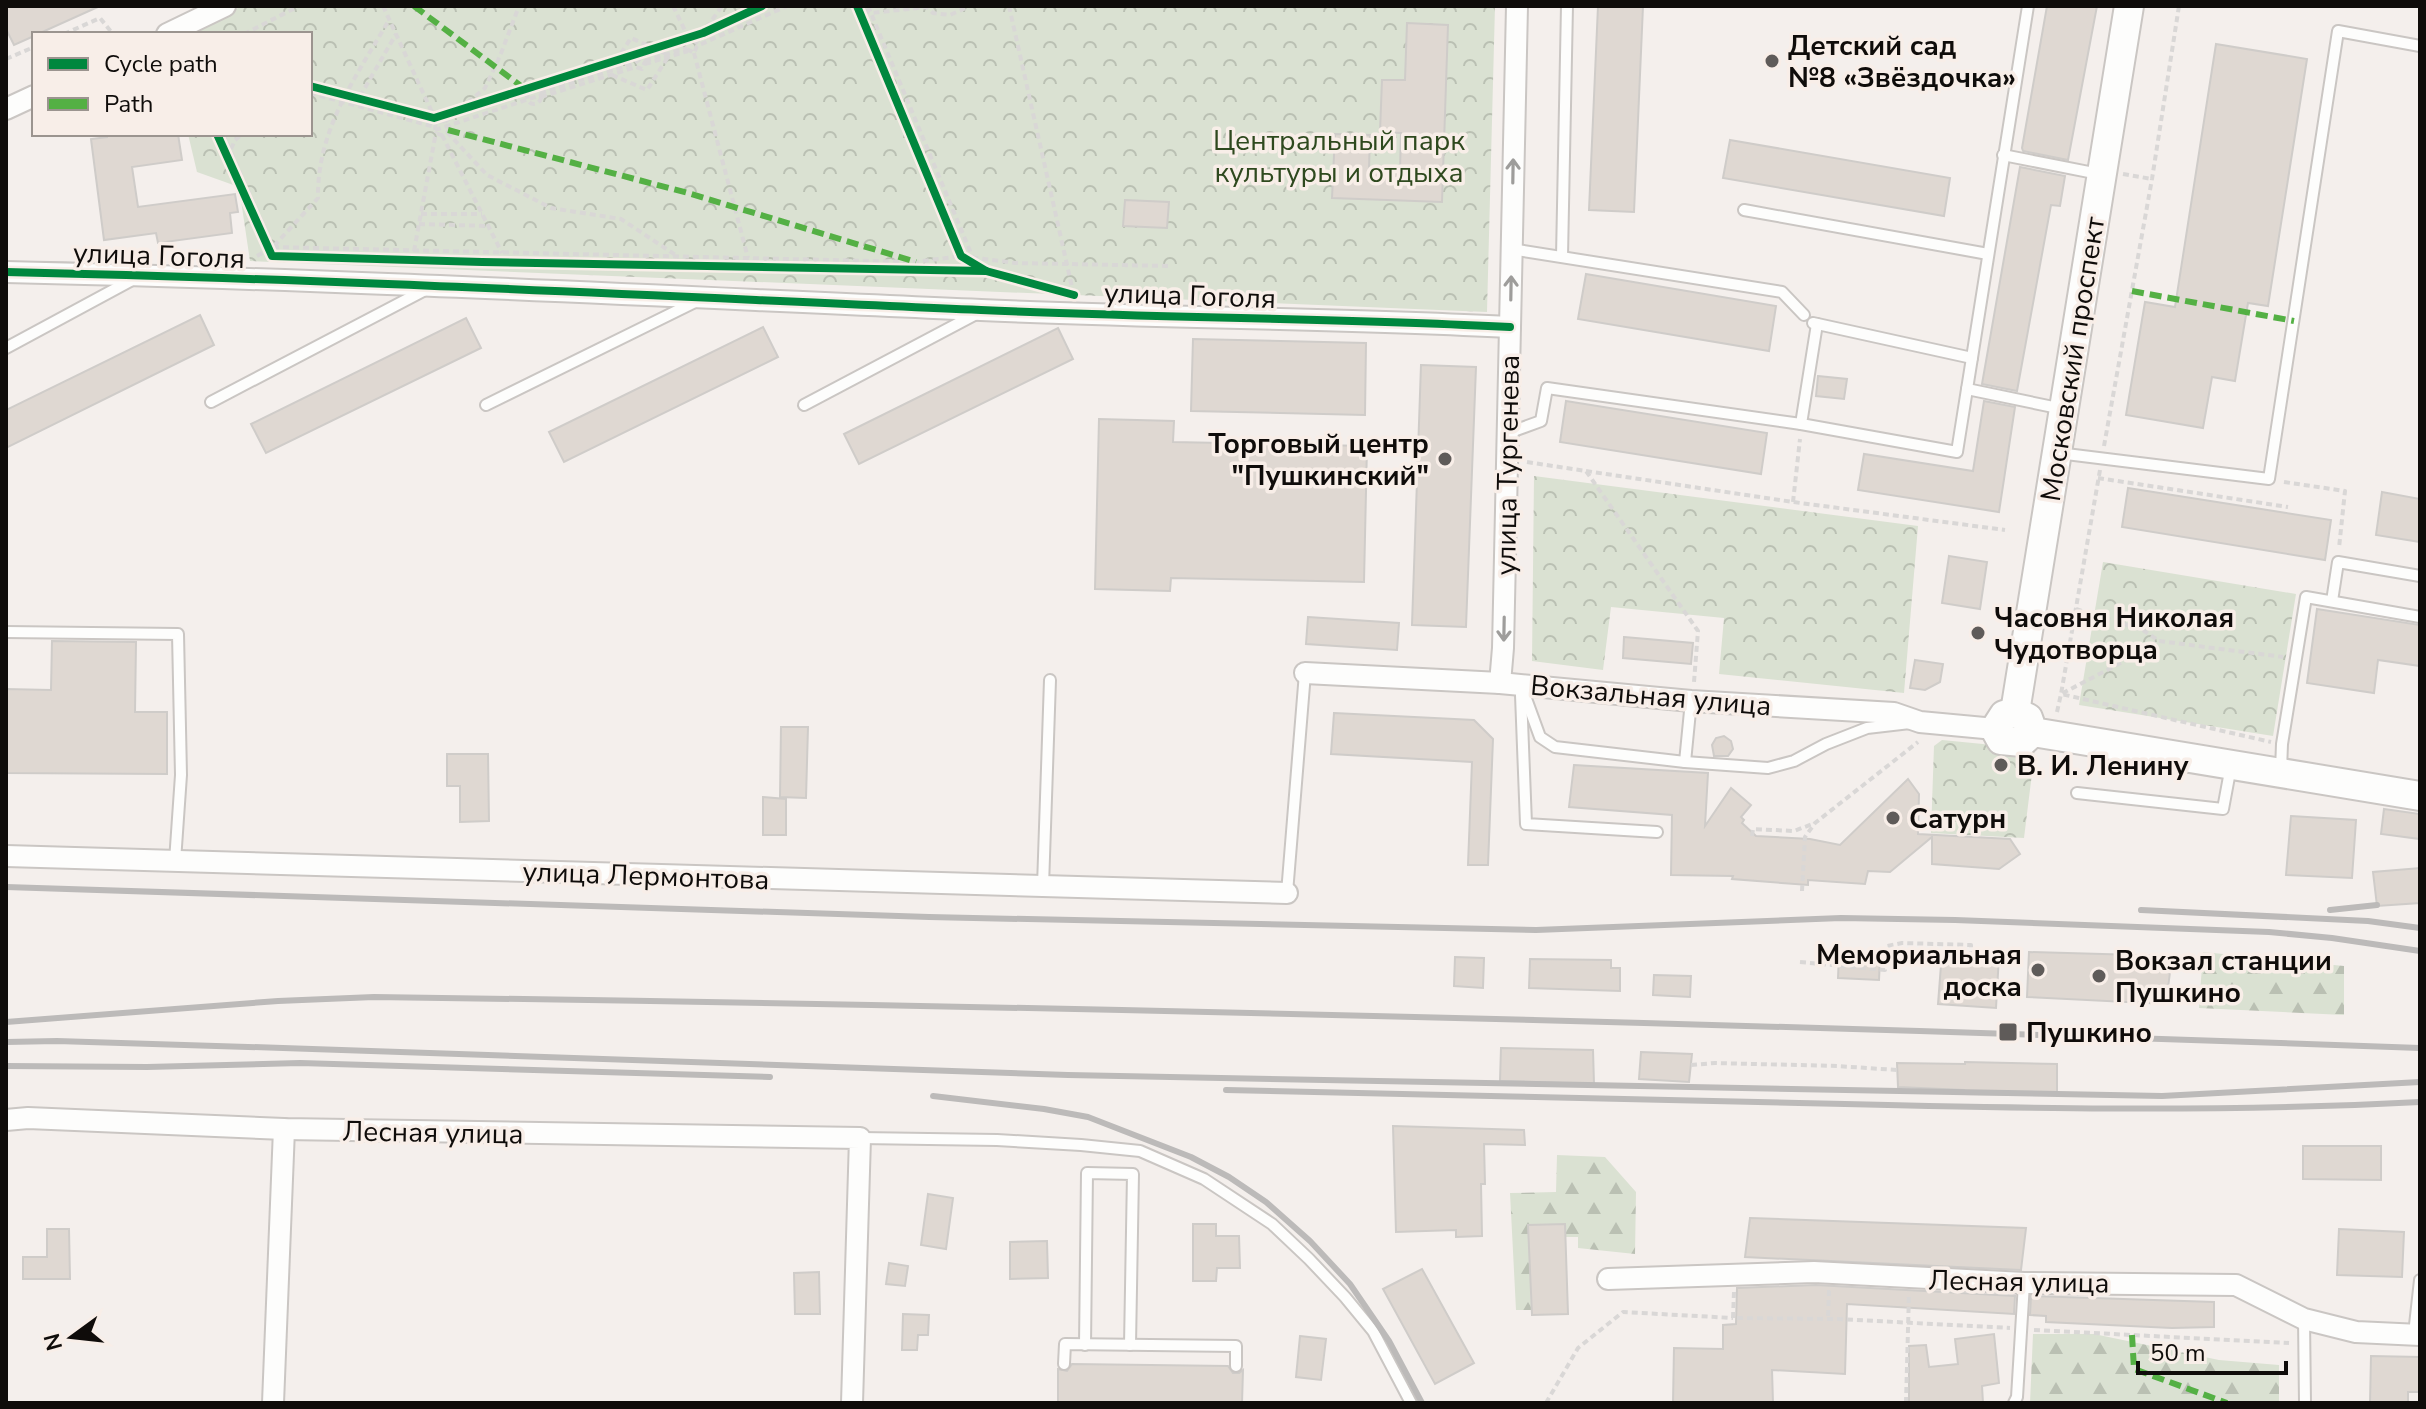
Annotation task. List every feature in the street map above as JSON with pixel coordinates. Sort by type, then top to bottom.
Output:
[{"type":"main road","name":"Московский проспект","points":[[2024,727],[2057,452],[2129,6]]},
{"type":"main road","name":"Вокзальная улица","points":[[2024,727],[2231,764],[2281,758],[2419,791]]},
{"type":"street","points":[[171,32],[225,6]]},
{"type":"street","name":"улица Тургенева","points":[[1510,684],[1503,648],[1517,6]]},
{"type":"street","points":[[6,109],[32,97]]},
{"type":"street","name":"улица Гоголя","points":[[6,272],[1510,327]]},
{"type":"street","name":"Вокзальная улица","points":[[1305,673],[1510,684],[1691,701],[1894,713],[1920,731],[2024,727]]},
{"type":"street","name":"улица Лермонтова","points":[[6,856],[1287,893]]},
{"type":"street","name":"Лесная улица","points":[[6,1120],[28,1118],[284,1129],[860,1138]]},
{"type":"street","points":[[273,1403],[284,1129]]},
{"type":"street","points":[[852,1403],[860,1138]]},
{"type":"street","name":"Лесная улица","points":[[1608,1279],[1814,1272],[2024,1283],[2236,1285],[2304,1319],[2356,1332],[2417,1334]]},
{"type":"lane","points":[[1562,256],[1567,6]]},
{"type":"lane","points":[[1508,433],[1541,421],[1547,388],[1801,424],[1957,452],[2028,6]]},
{"type":"lane","points":[[2057,452],[2269,479],[2338,31],[2420,46]]},
{"type":"lane","points":[[2003,155],[2102,174]]},
{"type":"lane","points":[[1744,210],[1988,254]]},
{"type":"lane","points":[[1511,249],[1782,292],[1811,321],[1972,358]]},
{"type":"lane","points":[[6,348],[141,275]]},
{"type":"lane","points":[[211,402],[431,287]]},
{"type":"lane","points":[[486,405],[706,296]]},
{"type":"lane","points":[[804,405],[983,310]]},
{"type":"lane","points":[[1801,424],[1811,321]]},
{"type":"lane","points":[[1967,389],[2064,409]]},
{"type":"lane","points":[[2332,601],[2338,562],[2420,576]]},
{"type":"lane","points":[[2281,758],[2306,597],[2420,617]]},
{"type":"lane","points":[[6,632],[178,634],[181,775],[175,861]]},
{"type":"lane","points":[[1287,893],[1305,673]]},
{"type":"lane","points":[[1043,886],[1050,680]]},
{"type":"lane","points":[[1510,684],[1540,737],[1555,747],[1685,762],[1768,768],[1794,761],[1867,728],[1920,731]]},
{"type":"lane","points":[[1510,684],[1526,824],[1657,832]]},
{"type":"lane","points":[[1685,762],[1691,701]]},
{"type":"lane","points":[[2077,793],[2223,809],[2231,764]]},
{"type":"lane","points":[[860,1138],[997,1140],[1140,1151],[1204,1179],[1272,1224],[1345,1297],[1373,1331],[1411,1403]]},
{"type":"lane","points":[[1085,1345],[1087,1173],[1133,1174],[1130,1345]]},
{"type":"lane","points":[[2417,1334],[2420,1280]]},
{"type":"lane","points":[[2014,1403],[2017,1397],[2024,1283]]},
{"type":"lane","points":[[2304,1319],[2305,1403]]},
{"type":"lane","points":[[1064,1364],[1065,1344],[1236,1346],[1236,1366]]},
{"type":"path","points":[[252,32],[299,6]]},
{"type":"path","points":[[383,6],[502,253]]},
{"type":"path","points":[[414,251],[440,127],[485,88],[519,6]]},
{"type":"path","points":[[673,6],[691,46],[748,258]]},
{"type":"path","points":[[691,46],[722,6]]},
{"type":"path","points":[[703,33],[762,6]]},
{"type":"path","points":[[528,99],[531,91],[540,95],[610,73],[640,59],[645,62],[667,56],[787,6]]},
{"type":"path","points":[[868,6],[973,258]]},
{"type":"path","points":[[857,8],[871,13],[926,6],[933,13],[950,15],[970,6]]},
{"type":"path","points":[[1009,6],[1074,295],[1059,291]]},
{"type":"path","points":[[2061,694],[2152,179],[2179,6]]},
{"type":"path","points":[[68,32],[100,18],[111,32]]},
{"type":"path","points":[[257,256],[271,248],[318,198],[318,173],[324,146],[343,98],[389,20]]},
{"type":"path","points":[[356,103],[396,34]]},
{"type":"path","points":[[610,73],[631,38],[667,56]]},
{"type":"path","points":[[676,41],[691,46]]},
{"type":"path","points":[[524,88],[664,44]]},
{"type":"path","points":[[873,44],[920,157]]},
{"type":"path","points":[[6,59],[32,48]]},
{"type":"path","points":[[610,73],[647,90],[667,56]]},
{"type":"path","points":[[312,87],[440,127],[487,175],[551,208],[621,219],[679,257]]},
{"type":"path","points":[[312,93],[343,98]]},
{"type":"path","points":[[528,99],[536,104],[540,95]]},
{"type":"path","points":[[440,127],[528,99]]},
{"type":"path","points":[[459,110],[485,101]]},
{"type":"path","points":[[221,136],[271,248]]},
{"type":"path","points":[[221,136],[231,151],[272,256],[437,261]]},
{"type":"path","points":[[231,151],[240,136]]},
{"type":"path","points":[[421,214],[482,214]]},
{"type":"path","points":[[419,224],[489,226]]},
{"type":"path","points":[[955,242],[961,256],[986,271]]},
{"type":"path","points":[[271,248],[916,262],[961,256],[1015,263],[1170,266]]},
{"type":"path","points":[[528,263],[928,270]]},
{"type":"path","points":[[1793,502],[1801,424]]},
{"type":"path","points":[[1519,461],[2005,530]]},
{"type":"path","points":[[1586,471],[1698,631],[1691,701]]},
{"type":"path","points":[[2098,478],[2288,507]]},
{"type":"path","points":[[2269,479],[2345,491],[2338,562]]},
{"type":"path","points":[[2076,609],[2143,630],[2159,641],[2297,659]]},
{"type":"path","points":[[2024,727],[2061,694],[2159,641]]},
{"type":"path","points":[[2061,694],[2281,758]]},
{"type":"path","points":[[1802,891],[1805,837],[1815,823],[1920,731]]},
{"type":"path","points":[[1752,836],[1753,829],[1794,831],[1815,823]]},
{"type":"path","points":[[1793,838],[1794,831]]},
{"type":"path","points":[[1800,962],[1885,970],[1887,946],[1902,943],[1971,945],[1971,954]]},
{"type":"path","points":[[1691,1065],[1715,1063],[1897,1070]]},
{"type":"path","points":[[1906,1403],[1910,1278]]},
{"type":"path","points":[[1826,1292],[1829,1292],[1828,1319]]},
{"type":"path","points":[[1546,1403],[1578,1348],[1623,1312],[1733,1318]]},
{"type":"green space","name":"Центральный парк культуры и отдыха","points":[[242,6],[1495,6],[1487,312],[250,261],[239,187],[197,172],[188,136],[312,136],[312,32],[188,32]]},
{"type":"green space","points":[[1534,476],[1918,526],[1904,693],[1719,674],[1724,618],[1611,607],[1603,670],[1532,661]]},
{"type":"green space","points":[[2103,562],[2296,594],[2273,736],[2079,705]]},
{"type":"green space","points":[[1942,740],[2035,749],[2024,838],[1931,833],[1934,746]]},
{"type":"green space","points":[[2203,952],[2344,966],[2344,1015],[2199,1008]]},
{"type":"green space","points":[[1557,1155],[1605,1157],[1636,1192],[1635,1254],[1578,1248],[1578,1237],[1565,1237],[1564,1224],[1529,1225],[1531,1310],[1516,1310],[1510,1193],[1556,1192]]},
{"type":"green space","points":[[2033,1334],[2094,1334],[2219,1360],[2279,1365],[2279,1403],[2030,1403]]},
{"type":"building","points":[[6,6],[100,6],[42,32],[32,32],[32,37],[14,45],[6,29]]},
{"type":"building","points":[[1598,6],[1643,6],[1634,212],[1589,210]]},
{"type":"building","points":[[2047,6],[2097,6],[2068,160],[2023,151],[2022,148]]},
{"type":"building","points":[[1407,23],[1448,25],[1442,202],[1332,198],[1335,134],[1370,135],[1369,169],[1400,170],[1401,133],[1380,132],[1382,80],[1405,80]]},
{"type":"building","points":[[2216,44],[2307,59],[2268,306],[2248,303],[2235,381],[2212,377],[2203,428],[2126,415],[2145,302],[2175,307]]},
{"type":"building","points":[[178,136],[182,160],[132,167],[138,207],[235,194],[238,212],[230,213],[232,233],[158,243],[156,233],[104,240],[91,139]]},
{"type":"building","points":[[1730,140],[1950,178],[1944,216],[1723,178]]},
{"type":"building","points":[[2020,167],[2065,176],[2060,206],[2051,205],[2017,391],[1982,384]]},
{"type":"building","points":[[1125,200],[1169,202],[1167,228],[1123,226]]},
{"type":"building","points":[[1586,274],[1776,306],[1769,351],[1578,319]]},
{"type":"building","points":[[200,315],[214,345],[6,448],[6,410]]},
{"type":"building","points":[[466,318],[481,348],[266,453],[251,424]]},
{"type":"building","points":[[763,327],[778,357],[564,462],[549,432]]},
{"type":"building","points":[[1058,328],[1073,359],[859,464],[844,434]]},
{"type":"building","points":[[1193,339],[1366,343],[1365,415],[1191,411]]},
{"type":"building","name":"Торговый центр \"Пушкинский\"","points":[[1421,365],[1476,367],[1466,627],[1412,625]]},
{"type":"building","points":[[1818,376],[1847,379],[1844,399],[1816,396]]},
{"type":"building","points":[[1566,401],[1767,433],[1761,474],[1560,442]]},
{"type":"building","points":[[1984,401],[2015,407],[1999,512],[1858,490],[1864,454],[1973,471]]},
{"type":"building","points":[[1099,419],[1174,421],[1173,442],[1367,446],[1364,582],[1171,578],[1170,591],[1095,589]]},
{"type":"building","points":[[2128,488],[2331,520],[2325,560],[2122,527]]},
{"type":"building","points":[[2382,492],[2420,499],[2420,542],[2376,535]]},
{"type":"building","points":[[1949,556],[1987,562],[1980,609],[1942,603]]},
{"type":"building","points":[[2317,609],[2420,625],[2420,666],[2378,660],[2374,693],[2307,683]]},
{"type":"building","points":[[1308,617],[1399,623],[1397,650],[1306,644]]},
{"type":"building","points":[[1624,637],[1693,643],[1691,664],[1623,658]]},
{"type":"building","points":[[52,641],[136,642],[135,712],[167,712],[167,774],[6,773],[6,689],[51,690]]},
{"type":"building","points":[[1915,660],[1943,664],[1940,682],[1925,690],[1910,688]]},
{"type":"building","points":[[1334,713],[1474,720],[1493,739],[1488,865],[1468,865],[1472,762],[1331,754]]},
{"type":"building","points":[[781,727],[808,727],[806,798],[780,797]]},
{"type":"building","points":[[1724,736],[1731,741],[1733,749],[1728,756],[1714,756],[1712,745],[1716,738]]},
{"type":"building","points":[[447,754],[488,754],[489,821],[460,822],[460,786],[447,786]]},
{"type":"building","points":[[1574,765],[1708,773],[1705,826],[1731,788],[1751,805],[1741,817],[1744,820],[1742,823],[1756,836],[1810,839],[1840,845],[1908,779],[1919,794],[1918,834],[2010,839],[2020,854],[1999,869],[1932,864],[1932,837],[1890,872],[1868,871],[1865,884],[1808,880],[1808,885],[1732,879],[1733,876],[1671,875],[1672,815],[1569,807]]},
{"type":"building","points":[[763,797],[786,799],[786,835],[763,835]]},
{"type":"building","points":[[2384,809],[2420,814],[2420,839],[2381,834]]},
{"type":"building","points":[[2291,816],[2356,820],[2352,878],[2286,875]]},
{"type":"building","points":[[2420,868],[2420,903],[2377,906],[2373,872]]},
{"type":"building","points":[[1942,952],[1999,956],[1996,1008],[1938,1004]]},
{"type":"building","name":"Вокзал станции Пушкино","points":[[2029,952],[2172,956],[2166,1004],[2027,997]]},
{"type":"building","points":[[1839,955],[1880,958],[1879,980],[1838,978]]},
{"type":"building","points":[[1455,957],[1484,958],[1483,988],[1454,986]]},
{"type":"building","points":[[1530,959],[1611,960],[1611,968],[1620,968],[1620,991],[1529,988]]},
{"type":"building","points":[[1654,975],[1691,976],[1690,997],[1653,995]]},
{"type":"building","points":[[1501,1048],[1593,1050],[1594,1084],[1500,1081]]},
{"type":"building","points":[[1641,1052],[1692,1054],[1689,1082],[1639,1079]]},
{"type":"building","points":[[1897,1063],[2057,1064],[2057,1095],[1964,1094],[1964,1090],[1898,1087]]},
{"type":"building","points":[[1393,1126],[1524,1130],[1525,1145],[1484,1144],[1482,1236],[1456,1237],[1456,1230],[1396,1232]]},
{"type":"building","points":[[2303,1146],[2381,1146],[2381,1180],[2303,1179]]},
{"type":"building","points":[[928,1194],[953,1198],[946,1249],[921,1245]]},
{"type":"building","points":[[1750,1218],[2026,1228],[2021,1270],[1745,1257]]},
{"type":"building","points":[[1193,1224],[1216,1224],[1216,1236],[1239,1236],[1240,1268],[1217,1268],[1216,1281],[1193,1281]]},
{"type":"building","points":[[1565,1224],[1568,1314],[1532,1315],[1528,1225]]},
{"type":"building","points":[[47,1229],[69,1229],[70,1279],[23,1279],[23,1257],[47,1257]]},
{"type":"building","points":[[2339,1229],[2404,1232],[2402,1277],[2337,1275]]},
{"type":"building","points":[[1047,1241],[1048,1278],[1010,1279],[1010,1242]]},
{"type":"building","points":[[889,1263],[908,1266],[905,1286],[886,1284]]},
{"type":"building","points":[[1422,1269],[1474,1363],[1435,1384],[1383,1289]]},
{"type":"building","points":[[819,1272],[820,1314],[795,1314],[794,1273]]},
{"type":"building","points":[[1816,1285],[2015,1296],[2014,1314],[1847,1304],[1845,1374],[1772,1370],[1773,1403],[1673,1403],[1674,1348],[1723,1349],[1723,1325],[1736,1324],[1737,1288]]},
{"type":"building","points":[[2031,1296],[2214,1302],[2214,1327],[2046,1322],[2046,1316],[2030,1315]]},
{"type":"building","points":[[903,1314],[929,1315],[928,1335],[918,1335],[917,1350],[902,1350]]},
{"type":"building","points":[[1994,1334],[1999,1383],[1982,1386],[1983,1403],[1909,1403],[1909,1346],[1926,1345],[1929,1367],[1958,1364],[1955,1339]]},
{"type":"building","points":[[1300,1336],[1326,1339],[1321,1380],[1296,1377]]},
{"type":"building","points":[[2371,1356],[2420,1357],[2420,1392],[2408,1392],[2408,1403],[2370,1403]]},
{"type":"building","points":[[1072,1364],[1228,1366],[1233,1373],[1243,1370],[1242,1403],[1058,1403],[1058,1369],[1067,1371]]},
{"type":"railway","points":[[6,887],[929,917],[1536,930],[1841,918],[1955,920],[2269,932],[2420,951]]},
{"type":"railway","points":[[2330,910],[2377,905]]},
{"type":"railway","points":[[2141,910],[2368,921],[2420,928]]},
{"type":"railway","points":[[6,1022],[278,1001],[374,997],[1397,1016],[2420,1048]]},
{"type":"railway","points":[[6,1042],[283,1048],[1068,1075],[2162,1096],[2420,1082]]},
{"type":"railway","points":[[6,1066],[147,1067],[300,1063],[770,1077]]},
{"type":"railway","points":[[1226,1090],[2032,1108],[2265,1108],[2420,1102]]},
{"type":"railway","points":[[933,1096],[1088,1117],[1191,1157],[1229,1177],[1266,1202],[1310,1241],[1350,1284],[1389,1341],[1422,1403]]},
{"type":"marked path","points":[[414,6],[529,92]]},
{"type":"marked path","points":[[448,130],[688,193],[916,262]]},
{"type":"marked path","points":[[2132,291],[2294,321]]},
{"type":"marked path","points":[[2132,1335],[2134,1369],[2227,1403]]},
{"type":"cycle path","points":[[312,87],[434,118],[703,33],[762,6]]},
{"type":"cycle path","points":[[857,6],[961,256],[986,271],[1074,295]]},
{"type":"cycle path","points":[[218,136],[272,256],[986,271]]},
{"type":"cycle path","points":[[6,272],[372,283],[1047,313],[1510,327]]},
{"type":"place","name":"Детский сад №8 «Звёздочка»","points":[[1772,61]]},
{"type":"place","name":"Торговый центр \"Пушкинский\"","points":[[1445,459]]},
{"type":"place","name":"Часовня Николая Чудотворца","points":[[1978,633]]},
{"type":"place","name":"В. И. Ленину","points":[[2001,765]]},
{"type":"place","name":"Сатурн","points":[[1893,818]]},
{"type":"place","name":"Мемориальная доска","points":[[2038,970]]},
{"type":"place","name":"Вокзал станции Пушкино","points":[[2099,976]]},
{"type":"place","name":"Пушкино","points":[[2008,1032]]}]
